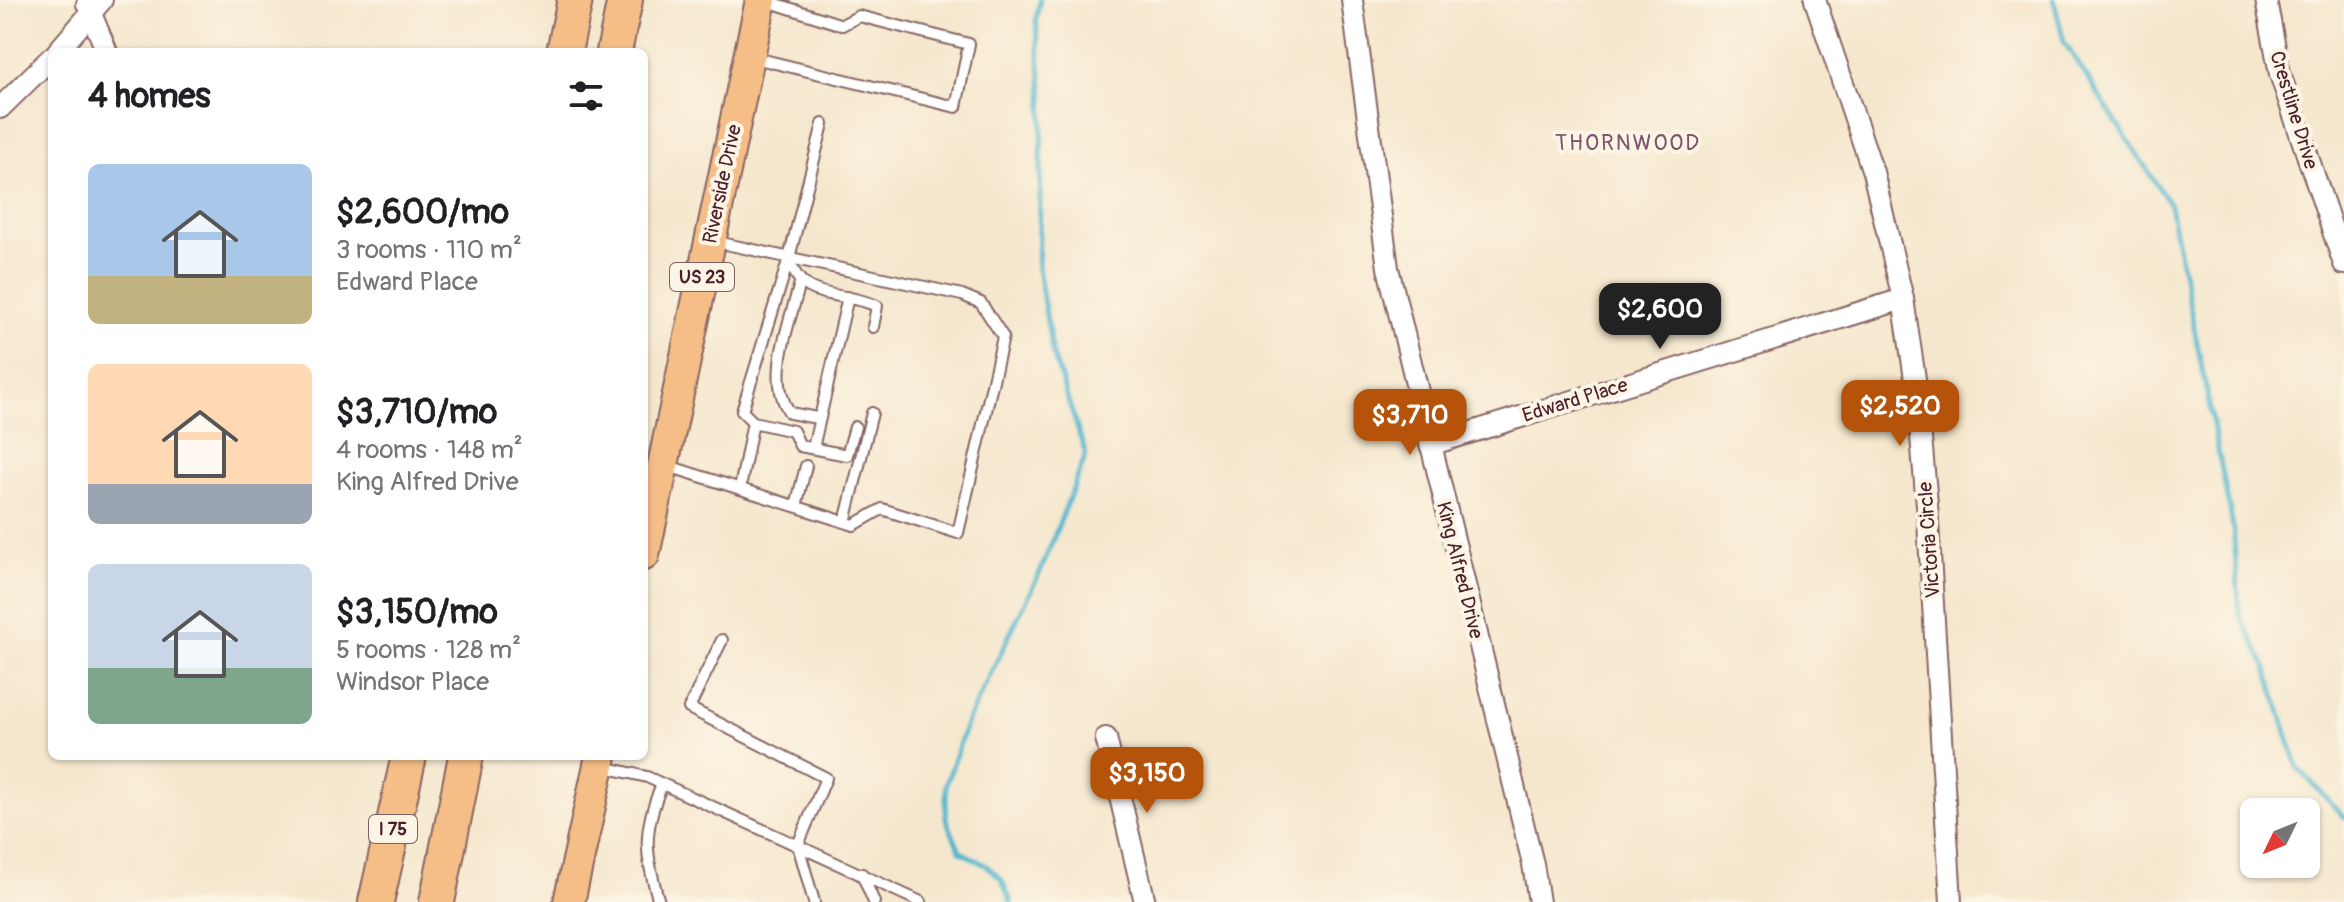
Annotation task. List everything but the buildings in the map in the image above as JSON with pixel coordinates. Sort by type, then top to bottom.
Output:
[{"type":"highway","points":[[565,48],[575,0]]},
{"type":"highway","points":[[615,48],[625,0]]},
{"type":"highway","name":"I 75","points":[[376,902],[408,760]]},
{"type":"highway","points":[[437,902],[465,760]]},
{"type":"main road","name":"Riverside Drive","points":[[648,536],[763,0]]},
{"type":"main road","points":[[569,902],[600,761]]},
{"type":"street","name":"King Alfred Drive","points":[[1352,0],[1388,268],[1530,849],[1539,902]]},
{"type":"street","name":"Victoria Circle","points":[[1815,0],[1873,172],[1903,299],[1917,392],[1927,505],[1951,902]]},
{"type":"street","name":"Crestline Drive","points":[[2266,0],[2280,74],[2344,264]]},
{"type":"street","points":[[60,48],[93,5]]},
{"type":"street","points":[[93,5],[106,48]]},
{"type":"street","points":[[0,108],[48,61]]},
{"type":"street","name":"Edward Place","points":[[1430,445],[1903,299]]},
{"type":"street","points":[[1106,738],[1145,902]]},
{"type":"lane","points":[[749,56],[956,107],[969,44],[859,16],[842,25],[763,0]]},
{"type":"lane","points":[[823,124],[789,258],[742,411],[753,422],[793,431],[800,446],[847,455],[855,427]]},
{"type":"lane","points":[[663,464],[854,525],[882,509],[958,533],[1003,337],[981,303],[962,295],[710,241]]},
{"type":"lane","points":[[789,258],[794,277],[808,290],[877,306],[873,327]]},
{"type":"lane","points":[[800,283],[780,362],[781,400],[790,413],[817,418]]},
{"type":"lane","points":[[813,448],[817,418],[848,297]]},
{"type":"lane","points":[[845,522],[872,413]]},
{"type":"lane","points":[[740,488],[753,422]]},
{"type":"lane","points":[[796,506],[806,466]]},
{"type":"lane","points":[[722,640],[689,708],[826,778],[798,845],[814,902]]},
{"type":"lane","points":[[600,761],[662,784],[921,902]]},
{"type":"lane","points":[[659,902],[646,859],[646,833],[662,784]]},
{"type":"lane","points":[[862,874],[874,902]]},
{"type":"waterway","points":[[1011,902],[1002,880],[987,866],[960,851],[946,819],[946,785],[966,724],[1041,570],[1086,455],[1052,351],[1038,268],[1043,99],[1036,19],[1040,0]]},
{"type":"waterway","points":[[2054,0],[2064,42],[2170,205],[2233,527],[2240,616],[2267,669],[2298,768],[2344,817]]},
{"type":"district","name":"THORNWOOD","points":[[1628,143]]}]
